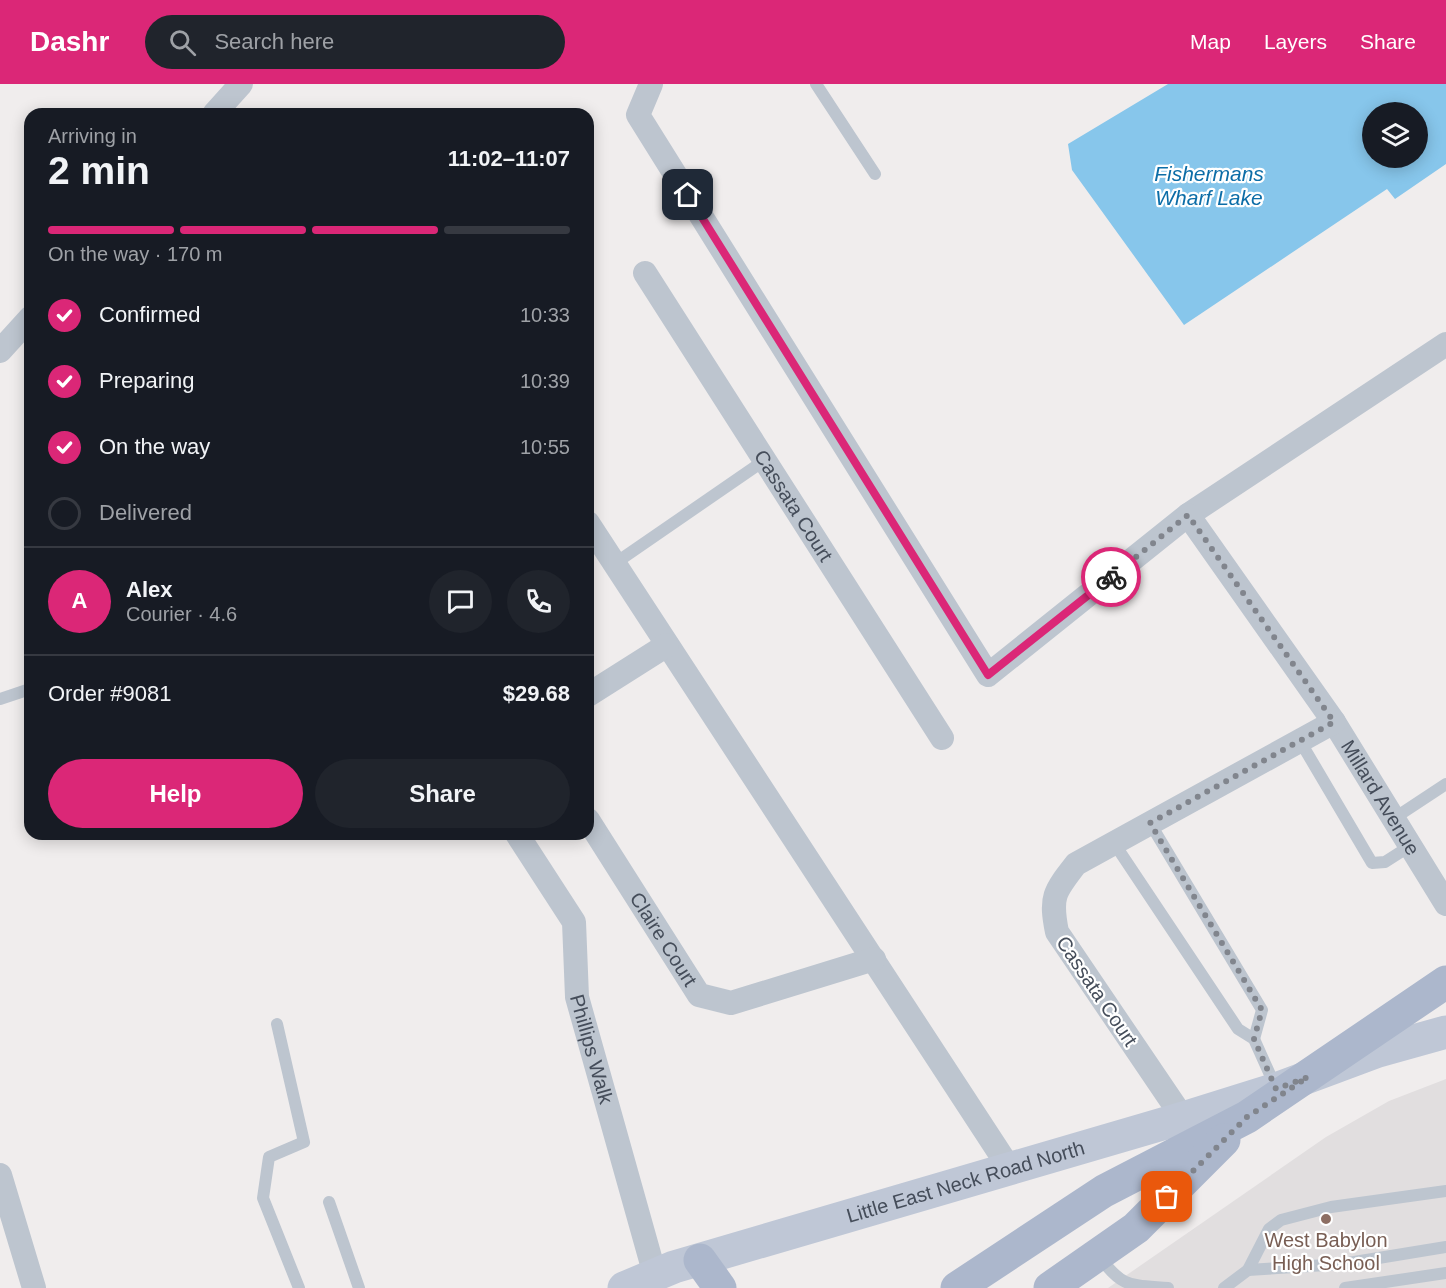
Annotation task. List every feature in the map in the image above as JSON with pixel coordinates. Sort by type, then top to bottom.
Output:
[{"type":"main road","points":[[957,1288],[1104,1191],[1247,1117],[1446,982]]},
{"type":"main road","name":"Little East Neck Road North","points":[[624,1288],[700,1260],[1183,1118],[1276,1089],[1378,1051],[1446,1032]]},
{"type":"main road","points":[[1050,1288],[1136,1228],[1247,1117]]},
{"type":"main road","points":[[700,1260],[720,1288]]},
{"type":"street","points":[[219,108],[241,84]]},
{"type":"street","points":[[651,84],[638,115],[988,675],[1188,515],[1446,344]]},
{"type":"street","name":"Cassata Court","points":[[645,273],[942,738]]},
{"type":"street","points":[[0,351],[24,325]]},
{"type":"street","name":"Millard Avenue","points":[[1188,515],[1334,722],[1446,904]]},
{"type":"street","points":[[594,532],[1010,1169]]},
{"type":"street","points":[[594,691],[668,645]]},
{"type":"street","name":"Cassata Court","points":[[1183,1118],[1057,932],[1052,908],[1055,891],[1076,864],[1334,722]]},
{"type":"street","name":"Claire Court","points":[[594,829],[699,995],[731,1003],[873,959]]},
{"type":"street","name":"Phillips Walk","points":[[521,840],[574,922],[577,997],[655,1275]]},
{"type":"street","points":[[0,1175],[34,1288]]},
{"type":"lane","points":[[816,84],[875,174]]},
{"type":"lane","points":[[614,564],[765,460]]},
{"type":"lane","points":[[0,699],[24,691]]},
{"type":"lane","points":[[1300,741],[1372,863],[1385,862],[1410,846]]},
{"type":"lane","points":[[1394,819],[1446,784]]},
{"type":"lane","points":[[1150,823],[1262,1010],[1254,1039]]},
{"type":"lane","points":[[1114,843],[1238,1029],[1254,1039],[1276,1089]]},
{"type":"lane","points":[[277,1024],[304,1142],[269,1157],[263,1198],[298,1288]]},
{"type":"lane","points":[[1224,1288],[1248,1270],[1269,1229],[1281,1220],[1331,1207],[1446,1191]]},
{"type":"lane","points":[[329,1202],[359,1288]]},
{"type":"lane","points":[[1248,1270],[1342,1264],[1446,1247]]},
{"type":"lane","points":[[1099,1255],[1114,1277],[1127,1285],[1168,1288]]},
{"type":"lane","points":[[1345,1288],[1446,1272]]},
{"type":"shaded area","name":"West Babylon High School","points":[[1446,1079],[1446,1288],[1108,1288],[1326,1137],[1389,1101]]},
{"type":"water","name":"Fishermans Wharf Lake","points":[[1168,84],[1446,84],[1446,164],[1395,199],[1387,189],[1184,325],[1072,170],[1068,144]]},
{"type":"way so far","points":[[1111,577],[1188,515],[1334,722],[1150,823],[1262,1010],[1254,1039],[1276,1089],[1308,1077],[1247,1117],[1167,1197]]},
{"type":"place","name":"West Babylon High School","points":[[1326,1219]]},
{"type":"route","points":[[688,195],[988,675],[1111,577]]}]
